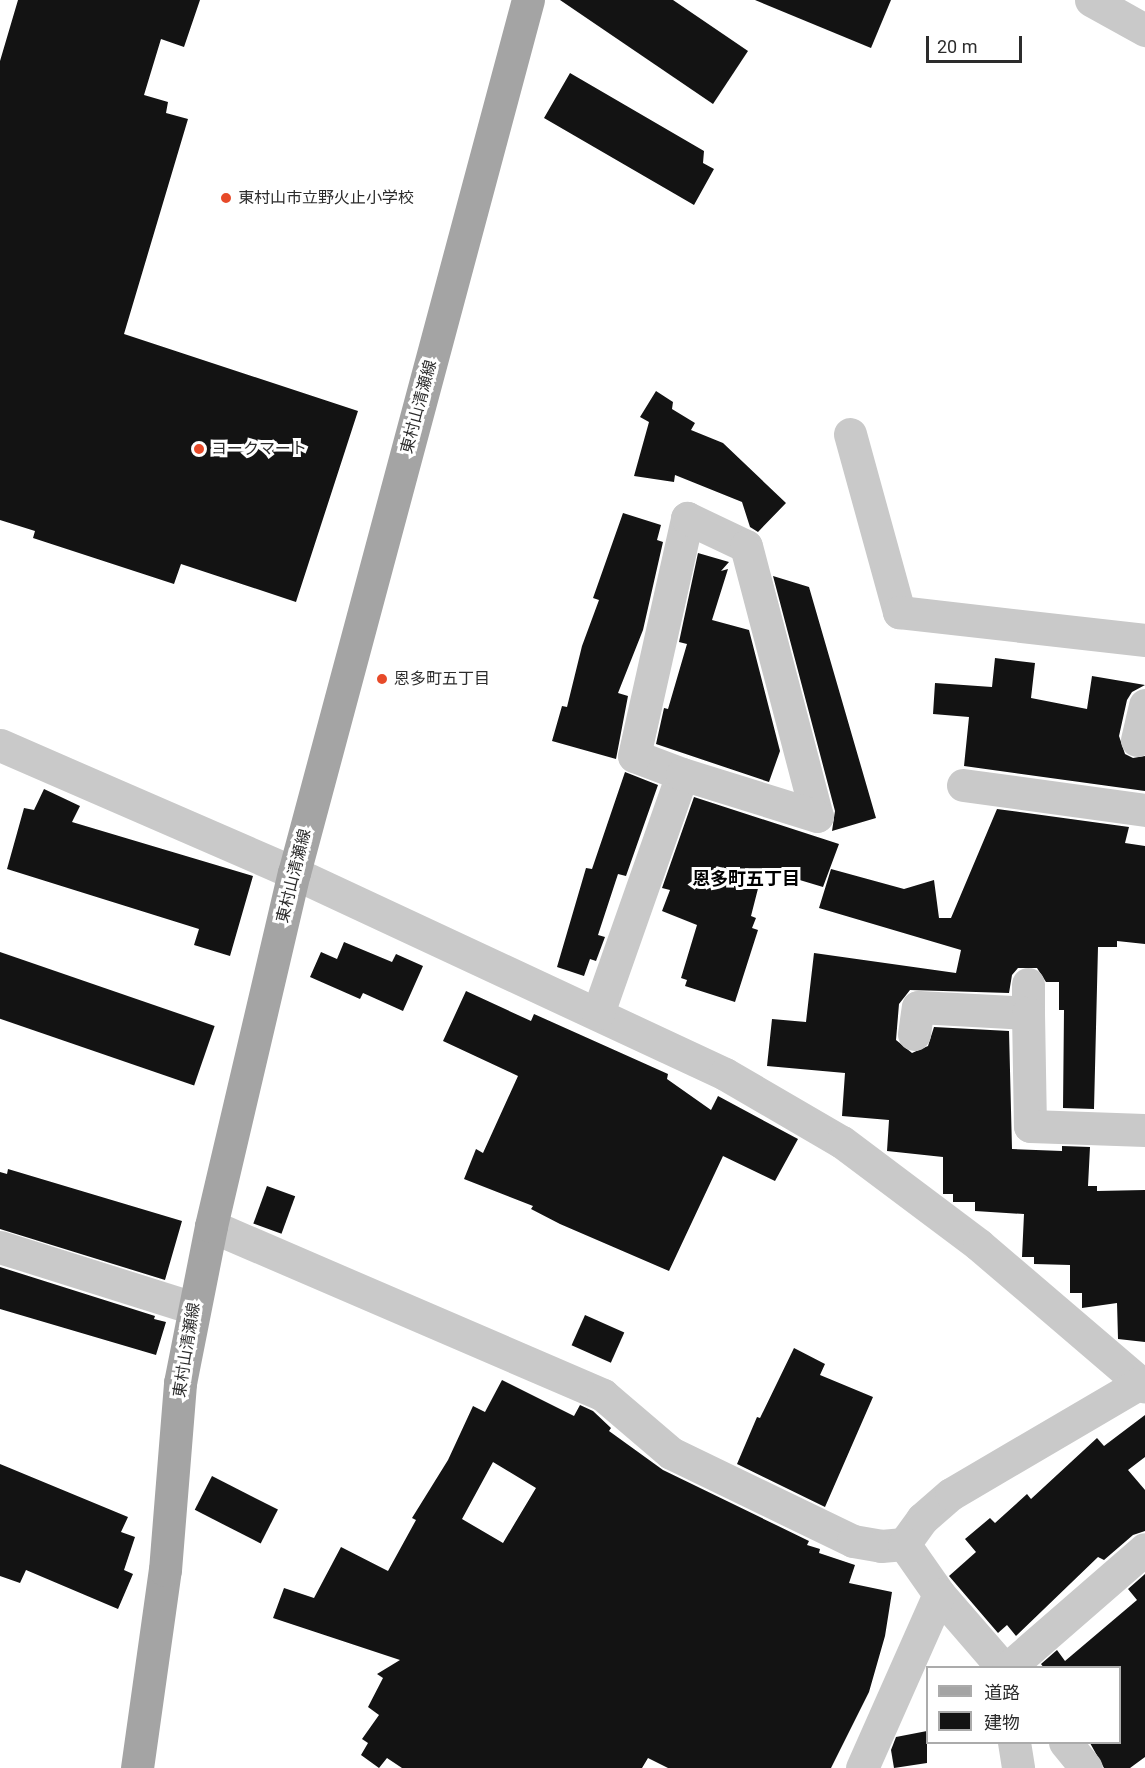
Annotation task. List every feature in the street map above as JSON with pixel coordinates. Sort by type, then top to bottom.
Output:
[{"type":"main road","name":"東村山清瀬線","points":[[137,1768],[154,1660],[179,1394],[193,1308],[211,1226],[294,873],[528,0]]},
{"type":"street","points":[[1091,0],[1145,30]]},
{"type":"street","points":[[850,434],[899,612],[1145,640]]},
{"type":"street","points":[[687,518],[746,546],[817,816],[682,774],[634,756],[687,518]]},
{"type":"street","points":[[1137,740],[1145,705]]},
{"type":"street","points":[[0,745],[294,873],[725,1074],[842,1142],[979,1245],[1143,1385],[951,1494],[922,1519],[904,1544],[880,1546],[853,1541],[671,1453],[603,1395],[211,1226]]},
{"type":"street","points":[[598,1013],[682,774]]},
{"type":"street","points":[[963,785],[1145,810]]},
{"type":"street","points":[[914,1034],[918,1007],[1028,998],[1030,1126],[1145,1130]]},
{"type":"street","points":[[0,1247],[193,1308]]},
{"type":"street","points":[[904,1544],[939,1594],[1001,1666]]},
{"type":"street","points":[[1010,1666],[1145,1549]]},
{"type":"street","points":[[862,1768],[939,1594]]},
{"type":"street","points":[[1014,1744],[1018,1768]]},
{"type":"street","points":[[1066,1744],[1086,1768]]},
{"type":"building","points":[[18,0],[200,0],[184,47],[161,39],[144,95],[168,102],[166,113],[188,119],[124,334],[358,411],[296,602],[181,564],[174,584],[33,538],[35,531],[0,520],[0,61]]},
{"type":"building","points":[[560,0],[673,0],[748,51],[713,104]]},
{"type":"building","points":[[755,0],[891,0],[871,48]]},
{"type":"building","points":[[570,73],[704,151],[703,163],[714,169],[694,205],[544,118]]},
{"type":"building","points":[[656,391],[673,402],[672,409],[695,423],[691,430],[723,443],[786,503],[758,532],[750,527],[742,502],[675,475],[674,482],[634,476],[649,422],[640,417]]},
{"type":"building","points":[[623,513],[661,525],[657,540],[663,542],[643,630],[618,693],[628,696],[616,759],[552,741],[562,706],[567,707],[582,646],[599,600],[593,598]]},
{"type":"building","points":[[698,553],[729,562],[721,571],[728,569],[712,620],[749,630],[780,751],[769,782],[656,744],[664,708],[668,709],[687,644],[679,642]]},
{"type":"building","points":[[773,576],[809,587],[876,818],[832,831],[835,811]]},
{"type":"building","points":[[995,658],[1035,663],[1031,698],[1087,709],[1092,676],[1145,685],[1132,692],[1127,700],[1119,736],[1125,754],[1133,758],[1145,756],[1145,791],[964,766],[969,717],[933,714],[935,683],[992,687]]},
{"type":"building","points":[[625,772],[658,785],[626,876],[618,874],[598,935],[605,937],[596,961],[590,959],[584,976],[557,967],[586,868],[592,869]]},
{"type":"building","points":[[44,789],[80,806],[72,822],[253,876],[230,956],[194,945],[199,929],[7,869],[24,808],[34,810]]},
{"type":"building","points":[[694,797],[839,844],[823,887],[763,869],[751,916],[756,918],[752,928],[758,930],[735,1002],[685,986],[687,980],[681,978],[697,925],[662,911],[670,890],[662,888]]},
{"type":"building","points":[[997,809],[1129,827],[1125,843],[1145,846],[1145,944],[1117,941],[1117,947],[1098,947],[1094,1109],[1063,1108],[1064,1010],[1059,1010],[1059,982],[1046,982],[1037,968],[1018,968],[1012,975],[1009,993],[910,990],[899,1004],[896,1040],[912,1053],[928,1046],[934,1027],[1009,1031],[1012,1149],[1062,1151],[1062,1146],[1090,1147],[1088,1186],[1097,1186],[1097,1191],[1145,1190],[1145,1342],[1118,1339],[1117,1303],[1082,1308],[1082,1293],[1070,1293],[1070,1265],[1034,1264],[1034,1257],[1022,1257],[1024,1214],[975,1211],[975,1202],[953,1202],[953,1194],[943,1194],[943,1157],[887,1151],[889,1120],[842,1116],[845,1073],[767,1066],[772,1019],[806,1022],[814,953],[956,973],[961,950],[819,908],[831,869],[904,889],[934,880],[939,918],[951,918]]},
{"type":"building","points":[[344,942],[392,962],[396,954],[423,966],[403,1011],[363,993],[360,999],[310,977],[321,952],[337,959]]},
{"type":"building","points":[[0,952],[215,1026],[194,1085],[0,1019]]},
{"type":"building","points":[[466,991],[531,1021],[534,1014],[668,1074],[667,1079],[711,1110],[718,1096],[798,1139],[775,1181],[723,1156],[669,1271],[560,1224],[531,1209],[533,1206],[464,1179],[476,1149],[483,1153],[518,1076],[443,1041]]},
{"type":"building","points":[[8,1169],[182,1221],[165,1280],[0,1229],[0,1172],[7,1174]]},
{"type":"building","points":[[267,1186],[295,1196],[282,1234],[253,1224]]},
{"type":"building","points":[[0,1267],[155,1316],[154,1319],[166,1322],[156,1355],[0,1309]]},
{"type":"building","points":[[585,1315],[624,1332],[611,1363],[572,1345]]},
{"type":"building","points":[[794,1348],[825,1364],[820,1375],[873,1397],[825,1507],[737,1464],[757,1417],[760,1418]]},
{"type":"building","points":[[502,1380],[574,1416],[580,1405],[593,1411],[611,1428],[609,1431],[663,1470],[809,1541],[807,1545],[820,1549],[819,1553],[855,1565],[849,1583],[892,1592],[885,1636],[869,1692],[831,1768],[668,1768],[648,1758],[642,1768],[402,1768],[387,1758],[379,1768],[361,1755],[368,1743],[362,1739],[379,1715],[368,1707],[383,1678],[377,1674],[400,1660],[273,1618],[284,1588],[314,1598],[341,1547],[388,1571],[416,1520],[412,1518],[448,1460],[473,1406],[485,1412]],"holes":[[[493,1462],[536,1488],[503,1543],[462,1519]]]},
{"type":"building","points":[[1145,1415],[1145,1457],[1128,1470],[1145,1490],[1145,1531],[1133,1535],[1104,1560],[1098,1557],[1016,1636],[1007,1625],[998,1633],[949,1576],[976,1552],[965,1539],[990,1518],[995,1523],[1027,1494],[1031,1499],[1097,1438],[1104,1446]]},
{"type":"building","points":[[0,1464],[128,1517],[121,1532],[135,1537],[124,1570],[133,1574],[118,1609],[26,1570],[20,1583],[0,1576]]},
{"type":"building","points":[[212,1476],[278,1510],[261,1543],[195,1510]]},
{"type":"building","points":[[1145,1574],[1145,1757],[1130,1768],[1104,1768],[1091,1744],[1121,1744],[1121,1666],[1042,1666],[1041,1664],[1057,1650],[1065,1661],[1137,1600],[1128,1589]]},
{"type":"building","points":[[926,1731],[927,1763],[894,1768],[891,1750],[896,1737]]},
{"type":"place","name":"東村山市立野火止小学校","points":[[226,198]]},
{"type":"place","name":"ヨークマート","points":[[199,449]]},
{"type":"place","name":"恩多町五丁目","points":[[382,679]]},
{"type":"district","name":"恩多町五丁目","points":[[746,879]]}]
